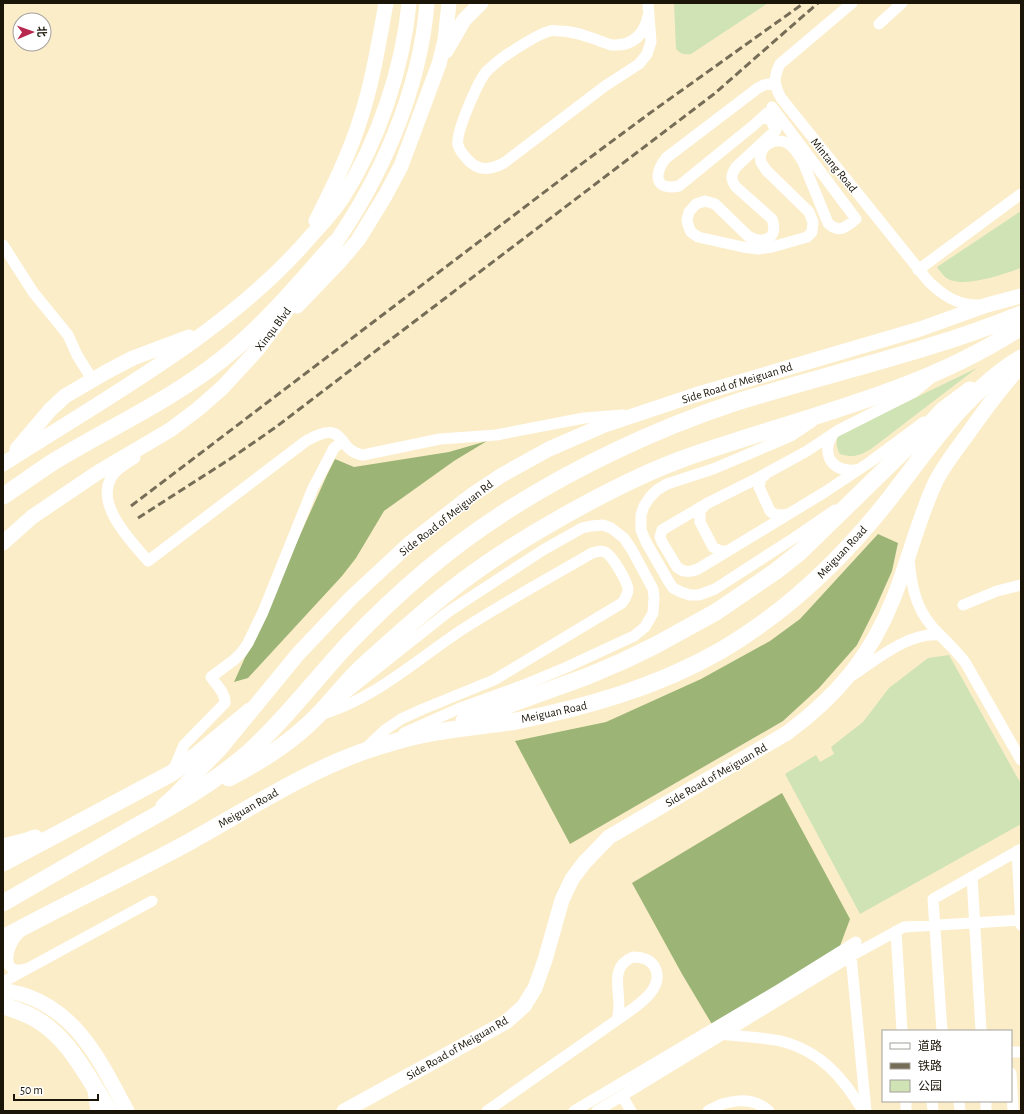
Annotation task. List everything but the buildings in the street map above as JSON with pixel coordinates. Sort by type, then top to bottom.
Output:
[{"type":"highway","points":[[3,496],[53,462],[144,411],[221,360],[267,318],[335,243]]},
{"type":"highway","points":[[173,806],[224,772],[249,752],[350,642],[435,562],[503,513],[556,482],[605,456],[695,417],[771,392],[966,335],[1021,314]]},
{"type":"highway","points":[[3,903],[144,822],[228,779],[279,750],[318,715],[356,674],[425,611],[478,570],[538,531],[614,490],[684,458],[823,415],[920,379],[972,355],[1021,327]]},
{"type":"highway","name":"Meiguan Road","points":[[3,938],[33,921],[185,844],[275,793],[338,762],[397,741],[426,734],[516,720],[592,704],[624,694],[688,668],[746,635],[793,600],[841,555],[888,501],[949,423],[1002,369],[1021,358]]},
{"type":"highway","points":[[426,734],[588,676],[630,658],[716,612],[776,571],[800,552],[921,434],[943,410],[1002,369]]},
{"type":"highway","points":[[3,863],[172,773],[198,754],[250,711]]},
{"type":"highway","points":[[3,847],[27,841],[126,797]]},
{"type":"highway","points":[[3,1006],[27,1014],[43,1024],[67,1047],[79,1061],[109,1111]]},
{"type":"main road","points":[[292,259],[314,225],[330,194],[361,116],[374,68],[386,3]]},
{"type":"main road","points":[[3,463],[168,359],[207,331],[257,291],[292,259],[342,198],[359,170],[375,136],[399,59],[407,18],[408,3]]},
{"type":"main road","name":"Xinqu Blvd","points":[[3,543],[32,517],[97,473],[170,430],[198,410],[242,367],[274,329],[354,215],[389,147],[409,92],[418,58],[426,22],[427,3]]},
{"type":"main road","points":[[274,329],[341,260],[358,240],[373,218],[401,166],[439,64],[449,3]]},
{"type":"main road","points":[[439,64],[464,20],[481,3]]},
{"type":"main road","name":"Side Road of Meiguan Rd","points":[[144,822],[176,794],[220,749],[298,654],[351,598],[409,544],[472,495],[502,475],[574,437],[633,415],[702,393],[920,329],[987,305],[1021,296]]},
{"type":"main road","points":[[3,463],[21,445],[50,410],[65,396],[92,379],[133,358],[207,331]]},
{"type":"main road","name":"Side Road of Meiguan Rd","points":[[344,1111],[506,1022],[524,1006],[535,988],[545,960],[562,900],[572,879],[584,863],[609,837],[787,733],[811,716],[846,679],[864,657],[894,598],[922,516],[936,482],[950,458],[984,411],[1021,366]]},
{"type":"main road","points":[[3,990],[27,996],[48,1006],[65,1018],[82,1034],[98,1057],[127,1111]]},
{"type":"street","points":[[648,3],[651,42],[647,54],[638,64],[605,86],[504,163],[492,169],[481,168],[473,165],[461,153],[457,144],[458,134],[464,115],[486,73],[495,64],[537,37],[551,31],[566,31],[612,45],[628,43],[640,37],[646,25],[648,16]]},
{"type":"street","points":[[781,98],[763,117],[679,186],[671,188],[664,187],[659,181],[659,167],[666,158],[758,88],[775,83],[777,69],[785,58],[852,3]]},
{"type":"street","points":[[879,24],[902,3]]},
{"type":"street","name":"Mintang Road","points":[[775,83],[781,98],[918,270],[942,294],[956,302],[971,306],[987,305]]},
{"type":"street","points":[[763,117],[770,119],[776,130],[736,167],[731,181],[772,219],[774,226],[772,235],[768,239],[762,241],[754,240],[715,204],[704,201],[696,204],[689,212],[687,219],[691,232],[698,237],[758,249],[772,248],[807,237],[812,232],[813,222],[809,212],[766,170],[761,162],[762,152],[766,145],[773,142],[782,141],[790,144],[798,153],[828,223],[834,228],[840,229],[846,227],[856,219],[772,107]]},
{"type":"street","points":[[918,270],[1021,194]]},
{"type":"street","points":[[3,245],[33,292],[68,335],[77,355],[92,379]]},
{"type":"street","points":[[943,369],[914,392],[833,434],[822,442],[769,472],[706,504],[662,530],[662,542],[677,568],[686,572],[698,569],[860,469],[943,410]]},
{"type":"street","points":[[170,430],[142,453],[118,469],[110,480],[107,488],[106,496],[112,513],[148,561],[306,441],[322,433],[338,435],[348,449],[356,454],[363,455],[440,439],[496,436],[584,418],[633,415]]},
{"type":"street","points":[[823,415],[791,436],[713,469],[667,484],[650,497],[644,506],[641,515],[641,530],[646,542],[669,582],[677,590],[690,595],[699,595],[715,589],[794,538],[866,488]]},
{"type":"street","points":[[833,434],[827,447],[828,456],[831,462],[837,468],[844,470],[860,469]]},
{"type":"street","points":[[172,773],[184,745],[225,703],[223,694],[211,678],[234,660],[248,643],[263,612],[313,488],[334,448],[343,441]]},
{"type":"street","points":[[769,472],[761,478],[759,482],[760,491],[773,514],[789,514]]},
{"type":"street","points":[[706,504],[700,511],[700,522],[713,547],[720,551],[728,551]]},
{"type":"street","points":[[318,715],[448,612],[543,550],[582,528],[590,526],[603,525],[618,532],[624,538],[653,589],[653,613],[649,622],[639,632],[567,667],[524,685],[458,709],[361,753]]},
{"type":"street","points":[[318,715],[339,709],[376,690],[464,629],[592,553],[600,551],[606,552],[611,557],[626,581],[628,589],[622,603],[494,680],[401,719],[385,730],[361,753]]},
{"type":"street","points":[[908,556],[910,575],[916,602],[922,614],[939,635],[955,648],[965,662],[1021,760]]},
{"type":"street","points":[[963,605],[997,591],[1021,585]]},
{"type":"street","points":[[846,679],[908,641],[930,634],[939,635]]},
{"type":"street","points":[[942,1030],[933,899],[1019,850],[1021,925]]},
{"type":"street","points":[[972,877],[981,1030]]},
{"type":"street","points":[[3,982],[152,901]]},
{"type":"street","points":[[597,1111],[851,956],[904,926],[1021,920]]},
{"type":"street","points":[[27,969],[19,971],[11,969],[6,964],[5,957],[13,939],[33,921]]},
{"type":"street","points":[[896,931],[902,1030]]},
{"type":"street","points":[[574,1111],[751,1007],[856,942]]},
{"type":"street","points":[[851,956],[866,1111]]},
{"type":"street","points":[[487,1111],[617,1020],[643,1001],[655,988],[657,981],[655,968],[652,962],[639,957],[633,957],[621,964],[617,977],[620,1012],[617,1020]]},
{"type":"street","points":[[722,1034],[779,1041],[798,1046],[827,1064],[852,1092],[863,1111]]},
{"type":"street","points":[[89,1077],[96,1111]]},
{"type":"street","points":[[1012,1092],[1013,1111]]},
{"type":"street","points":[[622,1096],[631,1111]]},
{"type":"street","points":[[708,1111],[728,1102],[747,1100],[762,1105],[769,1111]]},
{"type":"green space","points":[[674,3],[768,3],[691,54],[686,54],[681,53],[676,49]]},
{"type":"green space","points":[[1021,211],[1021,268],[983,280],[961,282],[952,281],[945,277],[937,267]]},
{"type":"green space","points":[[977,368],[871,449],[856,456],[840,454],[837,445],[838,435]]},
{"type":"green space","points":[[487,441],[454,461],[384,511],[356,558],[342,576],[248,678],[234,682],[335,459],[354,467],[449,452]]},
{"type":"green space","points":[[878,534],[898,543],[892,571],[857,645],[819,688],[783,721],[570,844],[515,741],[606,722],[701,679],[770,641],[800,619]]},
{"type":"green space","points":[[949,655],[1021,784],[1021,824],[860,914],[785,774],[816,755],[820,762],[834,754],[831,747],[863,722],[889,688],[928,658]]},
{"type":"green space","points":[[782,793],[850,919],[840,946],[713,1026],[682,974],[632,883]]},
{"type":"railway","points":[[131,506],[580,165],[804,3]]},
{"type":"railway","points":[[138,518],[230,459],[276,427],[714,94],[818,3]]}]
